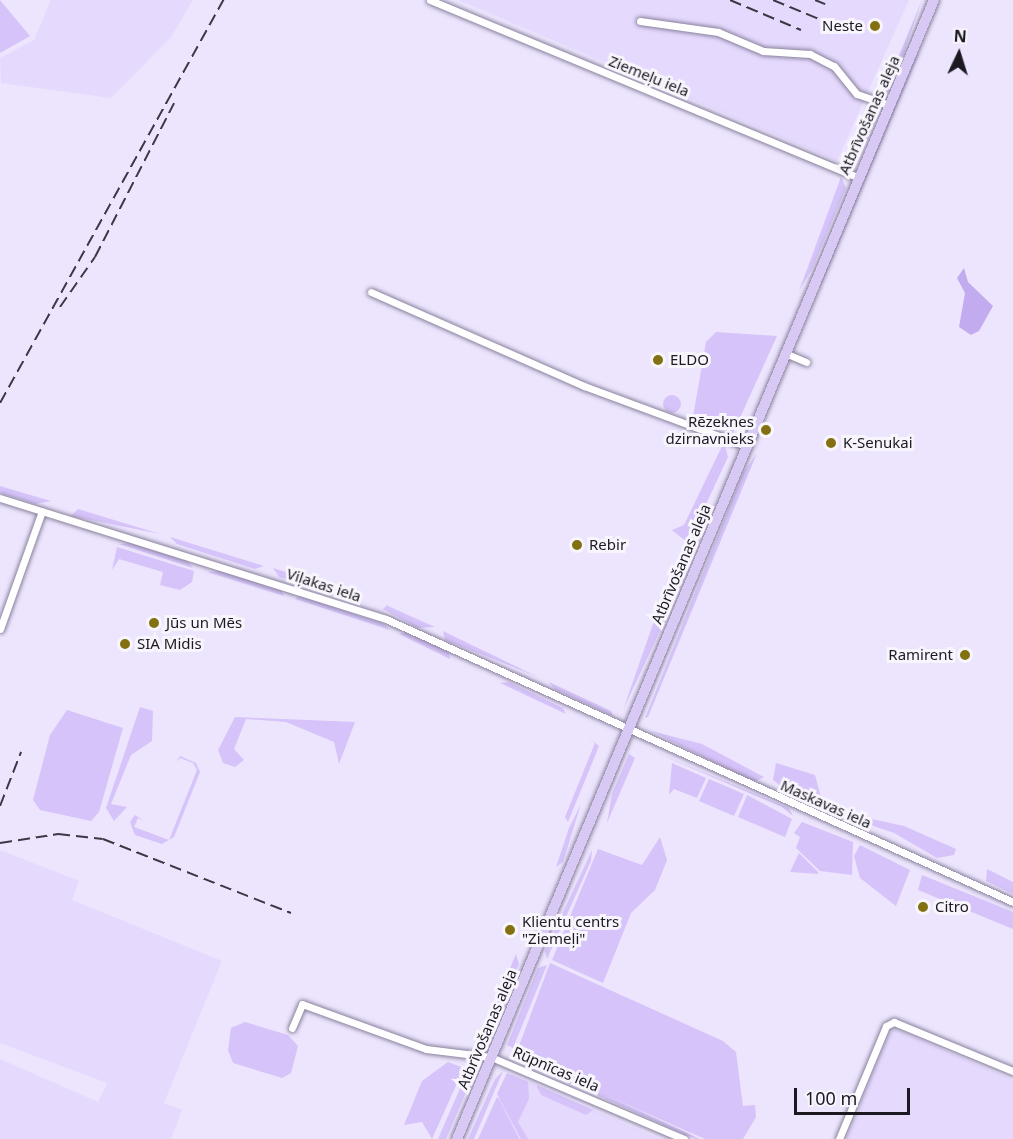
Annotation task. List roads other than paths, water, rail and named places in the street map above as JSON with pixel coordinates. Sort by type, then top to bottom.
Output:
[{"type":"main road","name":"Atbrīvošanas aleja","points":[[457,1139],[934,0]]},
{"type":"street","name":"Ziemeļu iela","points":[[430,0],[858,177]]},
{"type":"street","points":[[640,21],[718,32],[763,51],[810,54],[834,66],[857,93],[889,105]]},
{"type":"street","points":[[371,292],[584,386],[746,446]]},
{"type":"street","points":[[785,353],[806,362]]},
{"type":"street","name":"Viļakas iela","points":[[0,498],[386,619],[627,730]]},
{"type":"street","points":[[0,629],[42,511]]},
{"type":"street","name":"Maskavas iela","points":[[627,730],[1013,902]]},
{"type":"street","name":"Rūpnīcas iela","points":[[292,1028],[302,1004],[426,1049],[491,1057],[684,1139]]},
{"type":"street","points":[[839,1139],[886,1026],[894,1022],[1013,1071]]},
{"type":"railway","points":[[0,403],[223,0]]},
{"type":"railway","points":[[730,0],[801,30]]},
{"type":"railway","points":[[773,0],[819,19]]},
{"type":"railway","points":[[815,0],[825,4]]},
{"type":"railway","points":[[60,307],[95,257],[174,103]]},
{"type":"railway","points":[[0,806],[21,752]]},
{"type":"railway","points":[[0,843],[58,834],[103,839],[291,913]]},
{"type":"place","name":"Neste","points":[[875,26]]},
{"type":"place","name":"ELDO","points":[[658,360]]},
{"type":"place","name":"Rēzeknes dzirnavnieks","points":[[766,430]]},
{"type":"place","name":"K-Senukai","points":[[831,443]]},
{"type":"place","name":"Rebir","points":[[577,545]]},
{"type":"place","name":"Jūs un Mēs","points":[[154,623]]},
{"type":"place","name":"SIA Midis","points":[[125,644]]},
{"type":"place","name":"Ramirent","points":[[965,655]]},
{"type":"place","name":"Citro","points":[[923,907]]},
{"type":"place","name":"Klientu centrs \"Ziemeļi\"","points":[[510,930]]}]
